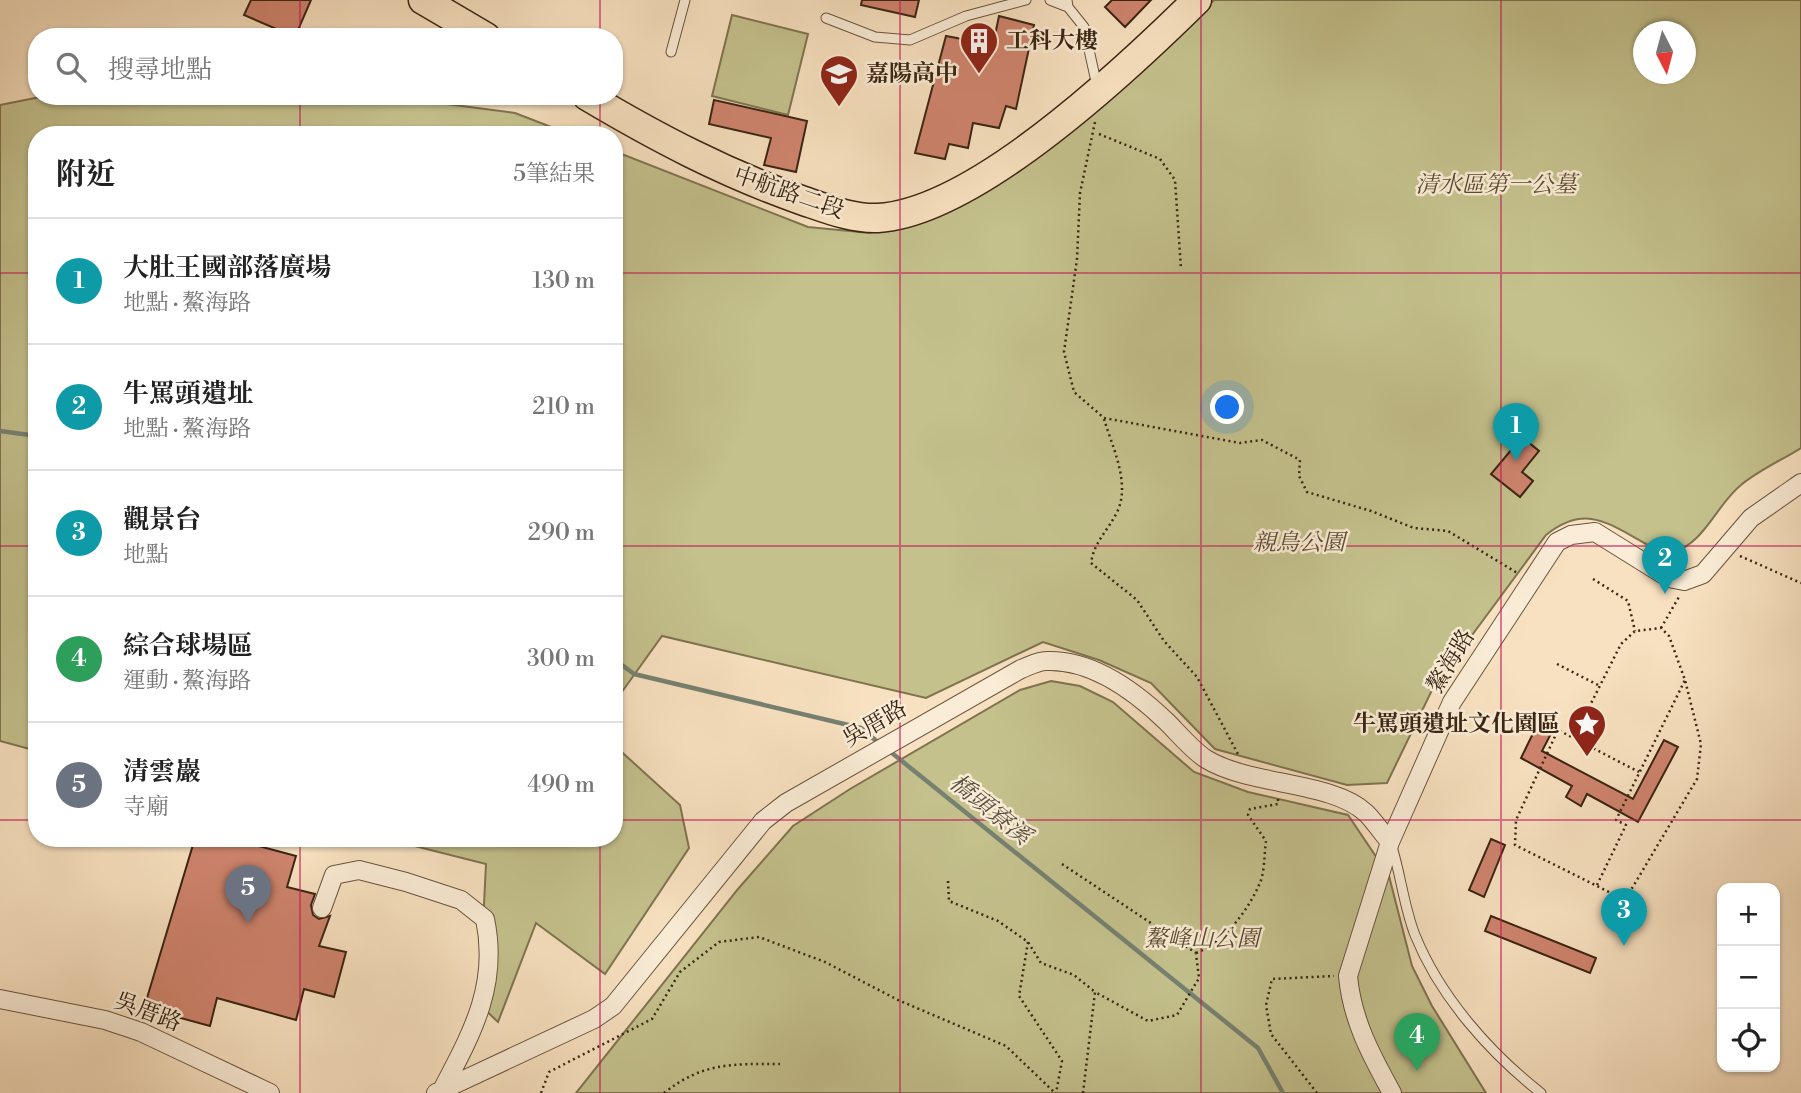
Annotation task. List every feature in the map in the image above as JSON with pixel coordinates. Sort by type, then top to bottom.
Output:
[{"type":"main road","points":[[423,0],[471,28]]},
{"type":"main road","name":"中航路二段","points":[[602,105],[673,147],[746,181],[844,214],[877,218],[906,213],[954,193],[1043,137],[1098,91],[1197,0]]},
{"type":"street","name":"鰲海路","points":[[1392,1093],[1365,1045],[1350,997],[1348,976],[1390,842],[1452,702],[1529,581],[1557,542],[1571,535],[1595,532],[1669,578],[1684,581],[1703,574],[1751,519],[1801,482]]},
{"type":"street","name":"吳厝路","points":[[439,1092],[594,1019],[613,1006],[745,839],[786,803],[1021,669],[1045,661],[1070,664],[1096,672],[1144,700],[1205,758],[1247,776],[1329,794],[1350,803],[1366,812],[1390,842]]},
{"type":"street","points":[[322,908],[334,875],[359,870],[461,900],[485,919],[491,946],[487,988],[473,1032],[439,1092]]},
{"type":"street","name":"吳厝路","points":[[0,999],[105,1020],[141,1032],[270,1093]]},
{"type":"lane","points":[[671,52],[685,0]]},
{"type":"lane","points":[[826,19],[875,37],[910,40],[966,16],[1026,0]]},
{"type":"lane","points":[[1050,0],[1068,4],[1084,27],[1098,91]]},
{"type":"lane","points":[[1390,842],[1415,935],[1438,978],[1473,1028],[1515,1073],[1541,1093]]},
{"type":"path","points":[[1098,91],[1080,193],[1077,259],[1064,352],[1074,392],[1104,418],[1240,443],[1262,440],[1300,460],[1299,476],[1307,492],[1371,510],[1414,528],[1448,531],[1529,581]]},
{"type":"path","points":[[1098,134],[1160,159],[1175,180],[1181,270]]},
{"type":"path","points":[[1104,418],[1124,486],[1118,509],[1093,547],[1091,563],[1137,600],[1164,642],[1197,677],[1247,776]]},
{"type":"path","points":[[1726,550],[1801,583]]},
{"type":"path","points":[[1593,579],[1628,601],[1635,631]]},
{"type":"path","points":[[1661,628],[1679,597]]},
{"type":"path","points":[[1574,737],[1621,645],[1635,631],[1661,628]]},
{"type":"path","points":[[1639,772],[1558,730],[1516,820],[1515,845],[1625,900],[1697,779],[1701,744],[1685,680],[1669,636],[1661,628]]},
{"type":"path","points":[[1557,664],[1600,686]]},
{"type":"path","points":[[1597,885],[1626,825],[1616,820],[1685,680]]},
{"type":"path","points":[[1196,953],[1210,947],[1239,918],[1260,883],[1266,841],[1248,814],[1250,809],[1278,804],[1280,801],[1276,793]]},
{"type":"path","points":[[948,881],[949,901],[998,921],[1028,942],[1041,963],[1073,975],[1095,992],[1148,1021],[1177,1015],[1190,998],[1199,978],[1196,953],[1062,864]]},
{"type":"path","points":[[541,1093],[549,1072],[652,1020],[680,972],[719,942],[759,937],[825,962],[898,1000],[1006,1046],[1056,1093]]},
{"type":"path","points":[[1028,942],[1019,996],[1062,1061],[1056,1093]]},
{"type":"path","points":[[1317,1093],[1271,1034],[1266,1005],[1272,979],[1348,976]]},
{"type":"path","points":[[1083,1093],[1095,992]]},
{"type":"path","points":[[664,1093],[682,1079],[717,1065],[780,1063]]},
{"type":"green space","points":[[1214,0],[1801,0],[1801,448],[1741,485],[1693,541],[1673,552],[1657,550],[1597,520],[1573,520],[1546,535],[1433,688],[1387,783],[1347,785],[1215,749],[1151,683],[1099,660],[1043,642],[926,698],[662,636],[623,690],[623,155],[808,227],[870,233],[926,216],[1145,64]]},
{"type":"green space","points":[[732,15],[808,34],[788,115],[712,96]]},
{"type":"green space","points":[[28,99],[28,105],[454,105],[515,113],[549,126],[28,126],[28,749],[0,741],[0,105]]},
{"type":"green space","name":"鰲峰山公園","points":[[1051,681],[1080,686],[1113,702],[1194,772],[1248,792],[1348,815],[1389,876],[1412,966],[1432,1006],[1486,1093],[576,1093],[738,889],[793,826],[850,789],[1020,690]]},
{"type":"green space","points":[[623,753],[680,805],[689,848],[605,974],[536,923],[498,1022],[479,1004],[486,864],[419,847],[623,847]]},
{"type":"building","points":[[251,0],[311,0],[299,28],[274,28],[244,15]]},
{"type":"building","points":[[862,0],[919,0],[915,17],[861,5]]},
{"type":"building","points":[[1112,0],[1151,0],[1125,27],[1105,7]]},
{"type":"building","name":"工科大樓","points":[[999,16],[1034,25],[1016,109],[1006,106],[999,128],[973,123],[968,148],[949,144],[945,159],[915,153],[946,36],[993,45]]},
{"type":"building","points":[[714,100],[807,121],[796,172],[764,165],[771,138],[709,124]]},
{"type":"building","points":[[1522,437],[1539,451],[1522,472],[1533,481],[1520,497],[1491,474]]},
{"type":"building","points":[[1542,715],[1557,722],[1542,751],[1633,799],[1664,740],[1678,747],[1638,822],[1587,794],[1581,806],[1566,797],[1572,786],[1521,758]]},
{"type":"building","points":[[1491,839],[1505,845],[1484,897],[1469,890]]},
{"type":"building","points":[[192,847],[262,847],[296,856],[287,887],[315,894],[311,905],[313,915],[319,919],[330,916],[319,946],[346,952],[334,997],[304,989],[296,1020],[217,998],[210,1026],[144,1008]]},
{"type":"building","points":[[1491,916],[1596,958],[1590,973],[1485,931]]},
{"type":"waterway","name":"橋頭寮溪","points":[[0,431],[28,435]]},
{"type":"waterway","name":"橋頭寮溪","points":[[623,666],[634,674],[861,728],[880,744]]},
{"type":"waterway","name":"橋頭寮溪","points":[[887,749],[1258,1048],[1283,1093]]},
{"type":"place","name":"工科大樓","points":[[979,75]]},
{"type":"place","name":"嘉陽高中","points":[[839,108]]},
{"type":"place","name":"大肚王國部落廣場","points":[[1516,461]]},
{"type":"place","name":"牛罵頭遺址","points":[[1665,594]]},
{"type":"place","name":"牛罵頭遺址文化園區","points":[[1587,758]]},
{"type":"place","name":"清雲巖","points":[[248,923]]},
{"type":"place","name":"觀景台","points":[[1624,946]]},
{"type":"place","name":"綜合球場區","points":[[1417,1071]]},
{"type":"park label","name":"清水區第一公墓","points":[[1496,185]]},
{"type":"park label","name":"親鳥公園","points":[[1299,543]]}]
